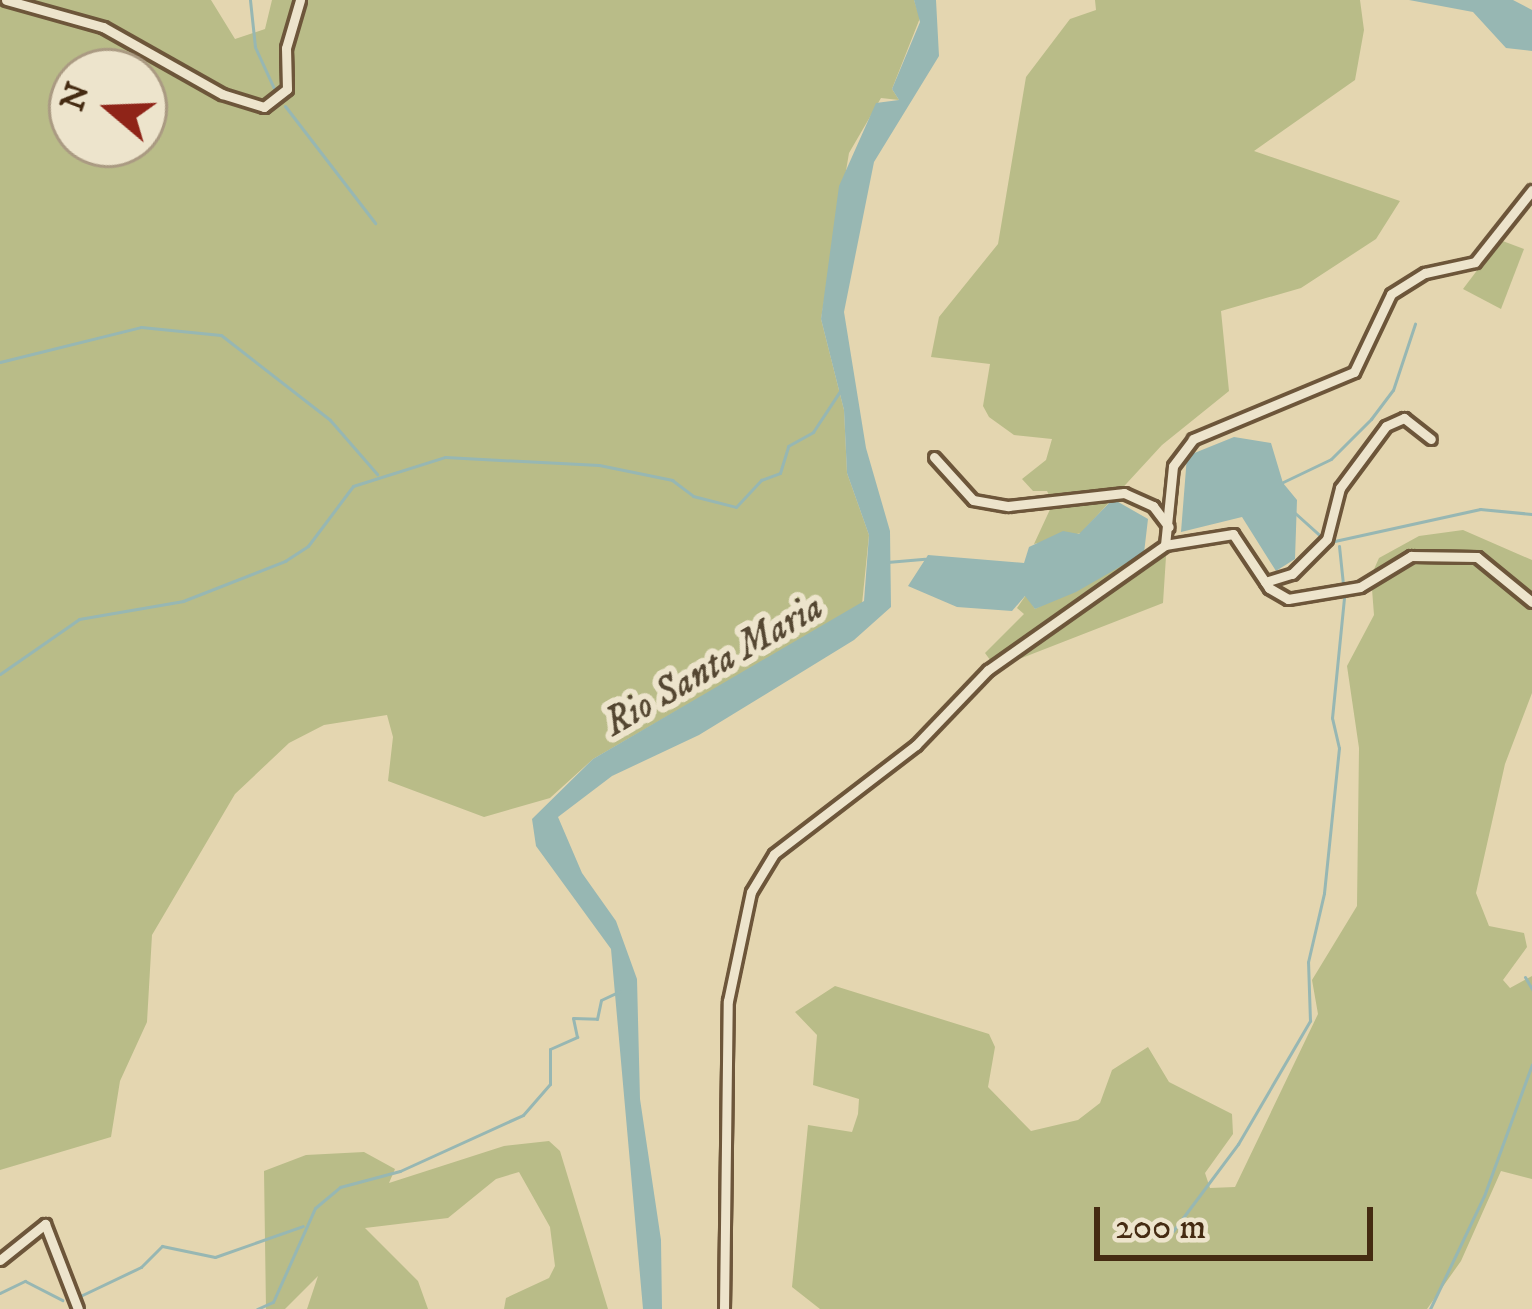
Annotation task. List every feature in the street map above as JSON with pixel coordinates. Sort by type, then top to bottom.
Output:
[{"type":"street","points":[[6,0],[103,27],[222,94],[264,107],[284,98],[287,37],[300,0]]},
{"type":"street","points":[[1165,545],[1173,466],[1193,439],[1354,372],[1391,294],[1425,273],[1474,262],[1532,190]]},
{"type":"street","points":[[1265,582],[1292,574],[1327,538],[1340,488],[1386,426],[1404,418],[1431,440]]},
{"type":"street","points":[[934,457],[974,500],[1008,506],[1124,494],[1153,506],[1169,527]]},
{"type":"street","points":[[724,1309],[728,1001],[760,871],[916,745],[988,670],[1165,545],[1233,534],[1265,582],[1296,599],[1360,587],[1411,556],[1462,555],[1507,574],[1532,602]]},
{"type":"street","points":[[0,1260],[45,1224],[78,1309]]},
{"type":"green space","points":[[0,0],[211,0],[235,39],[265,29],[272,0],[914,0],[920,18],[892,89],[899,100],[881,98],[849,153],[821,319],[844,410],[847,473],[869,535],[862,604],[593,759],[550,798],[484,817],[388,781],[393,737],[387,715],[324,725],[289,743],[235,794],[152,935],[147,1022],[120,1081],[111,1137],[0,1170]]},
{"type":"green space","points":[[1095,0],[1360,0],[1364,30],[1355,80],[1254,151],[1400,201],[1376,239],[1301,288],[1221,311],[1229,391],[1162,445],[1081,533],[1034,544],[1053,503],[1047,491],[1033,491],[1022,479],[1046,460],[1052,439],[1014,435],[989,417],[983,406],[990,364],[931,357],[939,317],[998,244],[1026,77],[1070,19],[1096,10]]},
{"type":"green space","points":[[1500,240],[1524,249],[1501,309],[1463,289]]},
{"type":"green space","points":[[1463,530],[1532,560],[1532,693],[1505,764],[1476,893],[1489,926],[1524,933],[1527,947],[1503,980],[1510,988],[1532,976],[1532,1179],[1501,1171],[1461,1261],[1427,1309],[820,1309],[792,1287],[808,1125],[852,1132],[858,1114],[859,1099],[813,1085],[817,1035],[795,1012],[835,986],[989,1034],[995,1047],[988,1087],[1031,1131],[1078,1120],[1100,1103],[1112,1070],[1148,1047],[1169,1082],[1232,1114],[1233,1134],[1205,1173],[1210,1188],[1235,1187],[1318,1014],[1312,980],[1357,906],[1359,748],[1347,666],[1374,615],[1371,576],[1379,558],[1419,536]]},
{"type":"green space","points":[[1167,541],[1163,603],[996,668],[985,653],[1024,614],[1017,608],[1026,595],[1035,609]]},
{"type":"green space","points":[[549,1141],[560,1151],[608,1309],[504,1309],[506,1298],[549,1278],[555,1266],[550,1227],[519,1172],[496,1179],[448,1218],[365,1228],[418,1281],[428,1309],[307,1309],[318,1276],[285,1309],[266,1309],[264,1171],[306,1155],[364,1152],[395,1169],[389,1183],[504,1146]]},
{"type":"water","points":[[914,0],[936,0],[939,56],[874,162],[844,312],[866,448],[890,531],[891,607],[854,640],[699,735],[612,776],[558,817],[582,873],[616,921],[637,979],[640,1099],[661,1240],[662,1309],[643,1309],[611,949],[536,846],[532,819],[593,759],[864,601],[869,535],[847,473],[844,410],[821,319],[839,186],[876,103],[899,100],[892,89],[920,22]]},
{"type":"water","points":[[1409,0],[1513,0],[1532,10],[1532,51],[1506,48],[1473,12]]},
{"type":"water","points":[[1234,437],[1271,443],[1283,483],[1297,500],[1295,559],[1276,571],[1242,517],[1181,532],[1187,456]]},
{"type":"water","points":[[1113,499],[1148,519],[1144,553],[1076,592],[1035,609],[1025,596],[1012,611],[957,607],[908,586],[928,555],[1024,563],[1029,547],[1063,531],[1079,534]]},
{"type":"waterway","points":[[250,0],[255,47],[277,95]]},
{"type":"waterway","points":[[285,106],[375,223]]},
{"type":"waterway","points":[[1281,483],[1331,459],[1371,419],[1393,390],[1415,324]]},
{"type":"waterway","points":[[0,362],[141,327],[221,335],[330,420],[377,474]]},
{"type":"waterway","points":[[0,674],[79,619],[183,601],[285,561],[308,546],[353,486],[445,457],[599,465],[672,480],[693,496],[736,507],[761,480],[780,473],[788,446],[813,432],[840,391]]},
{"type":"waterway","points":[[1330,542],[1480,509],[1532,514]]},
{"type":"waterway","points":[[1295,513],[1322,537]]},
{"type":"waterway","points":[[1339,546],[1343,583]]},
{"type":"waterway","points":[[887,562],[925,559]]},
{"type":"waterway","points":[[1173,1231],[1238,1144],[1310,1021],[1308,962],[1324,893],[1339,748],[1332,718],[1344,598]]},
{"type":"waterway","points":[[1525,977],[1532,989]]},
{"type":"waterway","points":[[257,1309],[273,1302],[315,1208],[340,1187],[400,1171],[523,1115],[550,1084],[550,1049],[577,1037],[573,1018],[597,1019],[601,1000],[620,991]]},
{"type":"waterway","points":[[1430,1309],[1484,1196],[1532,1064]]},
{"type":"waterway","points":[[76,1298],[141,1267],[162,1246],[215,1257],[303,1226]]},
{"type":"waterway","points":[[0,1293],[25,1281],[62,1300]]},
{"type":"water label","name":"Rio Santa Maria","points":[[714,666]]}]
